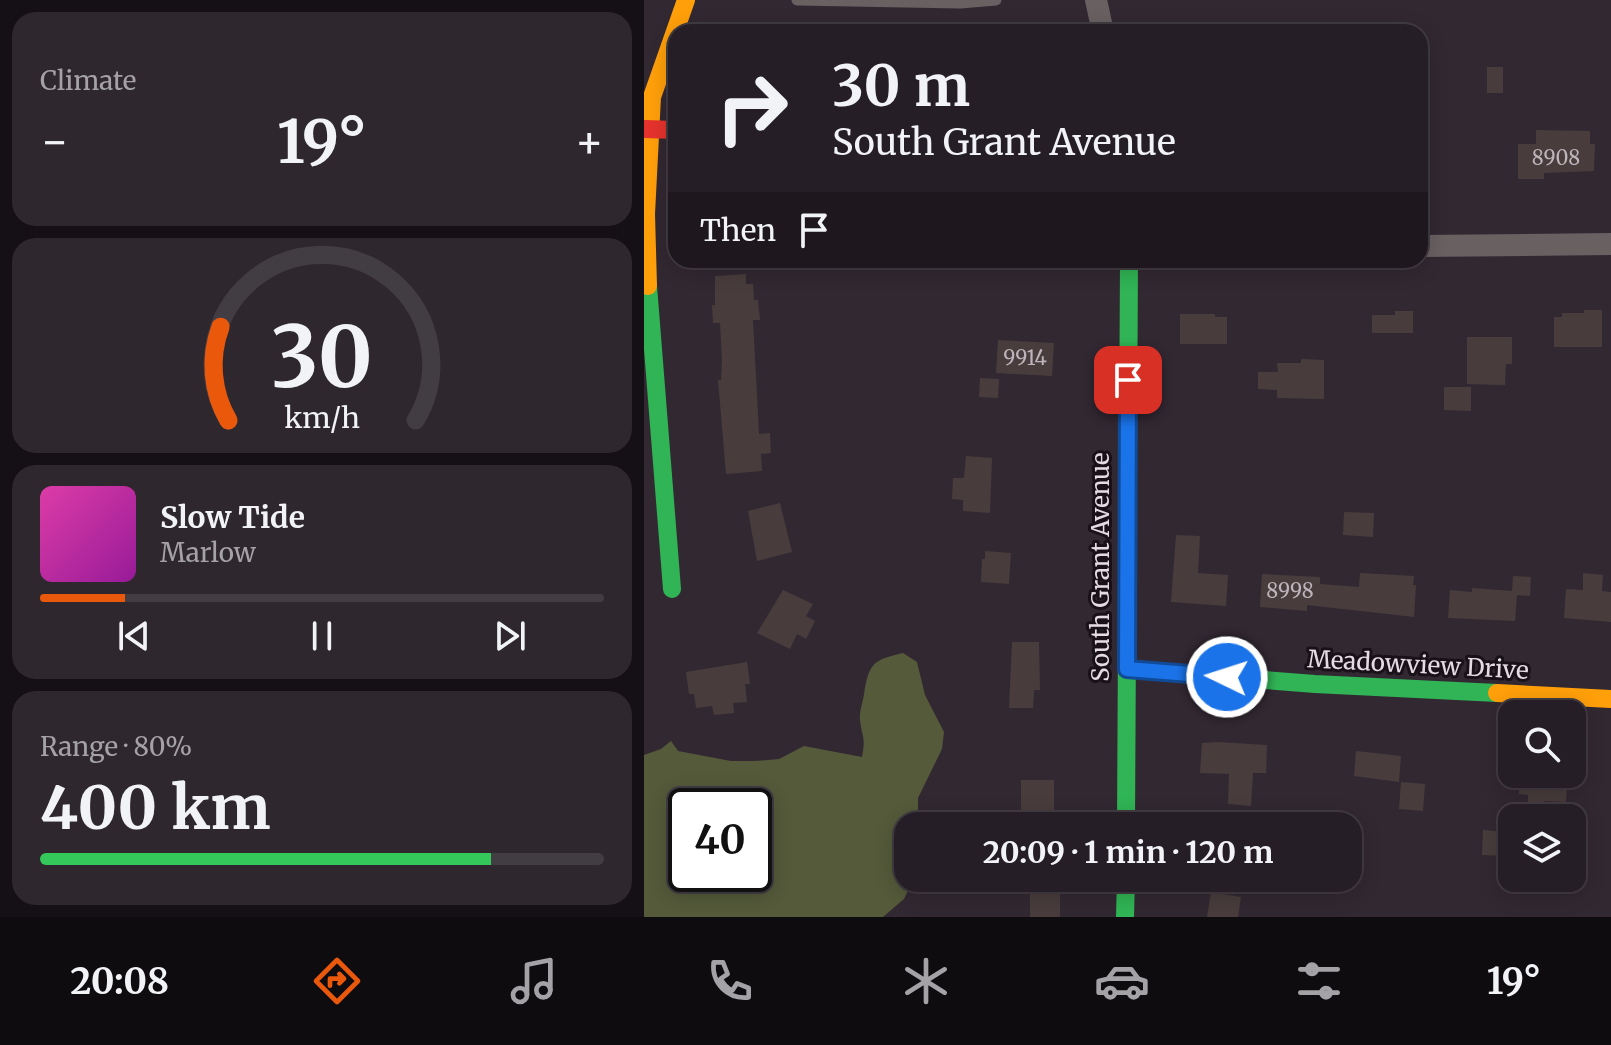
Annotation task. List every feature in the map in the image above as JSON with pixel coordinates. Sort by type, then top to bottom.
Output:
[{"type":"street","points":[[678,24],[686,0]]},
{"type":"street","points":[[1096,0],[1101,24]]},
{"type":"street","points":[[668,51],[646,129],[646,214],[648,298],[672,589]]},
{"type":"street","points":[[646,129],[668,130]]},
{"type":"street","points":[[1428,246],[1611,244]]},
{"type":"street","name":"South Grant Avenue","points":[[1126,812],[1129,268]]},
{"type":"street","name":"Meadowview Drive","points":[[1127,669],[1315,684],[1611,699]]},
{"type":"street","points":[[1125,917],[1126,892]]},
{"type":"lane","points":[[797,0],[960,3],[996,0]]},
{"type":"green space","points":[[903,653],[917,662],[925,695],[944,732],[942,749],[918,798],[918,812],[894,812],[894,892],[907,892],[904,899],[883,917],[644,917],[644,755],[661,749],[671,741],[678,751],[731,761],[779,759],[804,746],[862,757],[864,741],[860,714],[868,676],[879,661]]},
{"type":"building","points":[[1487,67],[1503,67],[1503,93],[1487,93]]},
{"type":"building","points":[[1536,130],[1590,131],[1590,144],[1595,144],[1594,171],[1544,173],[1544,179],[1518,179],[1518,144],[1536,144]]},
{"type":"building","points":[[746,274],[746,284],[753,284],[754,300],[758,300],[760,320],[753,320],[759,434],[770,433],[771,453],[761,454],[762,471],[726,474],[718,380],[721,380],[722,360],[720,323],[713,323],[712,305],[715,305],[715,276]]},
{"type":"building","points":[[1584,310],[1602,310],[1602,347],[1554,347],[1554,317],[1562,317],[1562,313],[1584,313]]},
{"type":"building","points":[[1395,311],[1413,311],[1413,333],[1372,333],[1372,315],[1395,315]]},
{"type":"building","points":[[1180,314],[1227,317],[1227,344],[1180,344]]},
{"type":"building","points":[[1467,337],[1512,337],[1512,364],[1506,364],[1505,385],[1467,384]]},
{"type":"building","points":[[998,340],[1054,343],[1052,376],[996,373]]},
{"type":"building","points":[[1301,359],[1324,360],[1324,399],[1277,398],[1277,390],[1258,389],[1258,372],[1278,372],[1277,363],[1301,363]]},
{"type":"building","points":[[980,378],[999,379],[998,398],[979,397]]},
{"type":"building","points":[[1444,387],[1471,387],[1471,411],[1444,410]]},
{"type":"building","points":[[966,456],[992,458],[990,513],[963,511],[963,500],[952,499],[953,478],[964,478]]},
{"type":"building","points":[[780,503],[792,552],[757,561],[748,511]]},
{"type":"building","points":[[1344,512],[1374,513],[1373,537],[1343,535]]},
{"type":"building","points":[[1176,535],[1200,536],[1198,573],[1228,575],[1226,606],[1171,602]]},
{"type":"building","points":[[985,551],[1011,553],[1009,584],[981,582]]},
{"type":"building","points":[[1360,573],[1414,576],[1414,617],[1307,605],[1307,611],[1260,607],[1262,574],[1320,577],[1320,584],[1359,587]]},
{"type":"building","points":[[1583,573],[1603,575],[1602,591],[1611,592],[1611,622],[1564,618],[1566,589],[1583,590]]},
{"type":"building","points":[[1513,576],[1531,577],[1530,596],[1517,595],[1515,621],[1448,618],[1450,590],[1512,591]]},
{"type":"building","points":[[783,590],[813,604],[806,616],[815,621],[806,639],[797,634],[790,649],[757,633]]},
{"type":"building","points":[[1012,642],[1039,642],[1040,690],[1034,690],[1033,708],[1009,708]]},
{"type":"building","points":[[747,662],[750,684],[745,684],[747,702],[733,703],[734,713],[714,715],[712,706],[696,708],[694,694],[689,694],[686,672]]},
{"type":"building","points":[[1202,743],[1267,745],[1266,773],[1253,773],[1251,806],[1228,804],[1229,774],[1200,773]]},
{"type":"building","points":[[1356,751],[1401,756],[1399,782],[1354,776]]},
{"type":"building","points":[[1021,780],[1054,780],[1054,812],[1021,812]]},
{"type":"building","points":[[1401,782],[1425,784],[1423,811],[1399,809]]},
{"type":"building","points":[[1519,788],[1567,788],[1566,802],[1528,804],[1528,795],[1519,794]]},
{"type":"building","points":[[1483,830],[1498,831],[1498,856],[1482,855]]},
{"type":"building","points":[[1030,892],[1060,892],[1060,917],[1030,917]]},
{"type":"building","points":[[1211,892],[1241,897],[1238,917],[1207,917]]},
{"type":"traffic: fast","points":[[1126,812],[1129,268]]},
{"type":"traffic: fast","points":[[648,286],[672,589]]},
{"type":"traffic: fast","points":[[1127,669],[1315,684],[1497,693]]},
{"type":"traffic: fast","points":[[1125,917],[1126,892]]},
{"type":"traffic: slow","points":[[678,24],[686,0]]},
{"type":"traffic: slow","points":[[648,286],[646,214],[652,97],[668,51]]},
{"type":"traffic: slow","points":[[1497,693],[1611,699]]},
{"type":"traffic: jam","points":[[644,129],[668,130]]},
{"type":"route","points":[[1128,380],[1127,669],[1227,677]]}]
